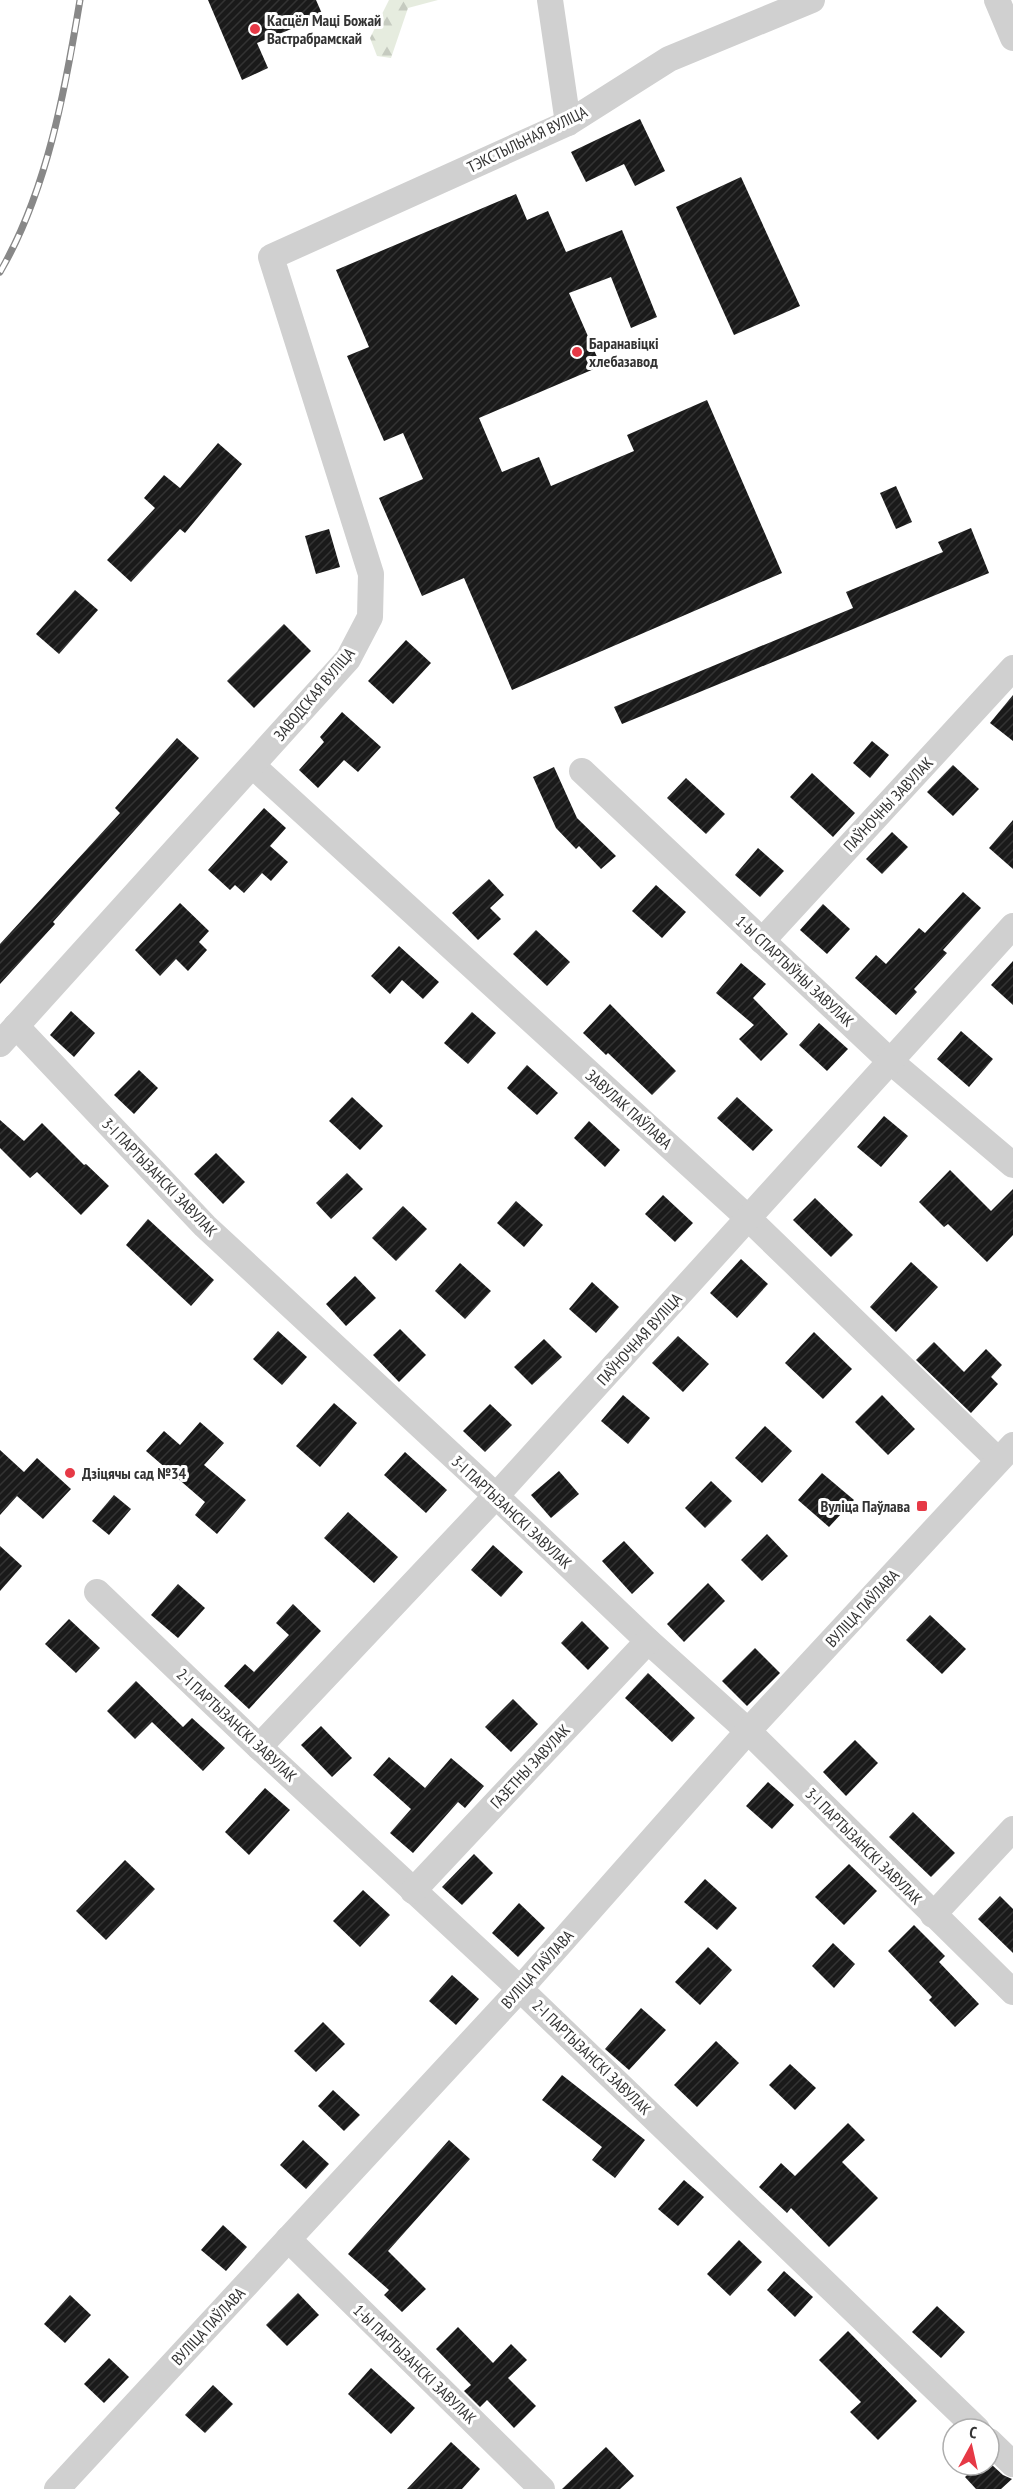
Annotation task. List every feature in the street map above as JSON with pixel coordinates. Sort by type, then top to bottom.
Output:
[{"type":"street","points":[[550,0],[568,123]]},
{"type":"street","name":"ТЭКСТЫЛЬНАЯ ВУЛІЦА","points":[[271,257],[568,123],[669,59],[812,0]]},
{"type":"street","points":[[997,0],[1013,38]]},
{"type":"street","name":"ЗАВОДСКАЯ ВУЛІЦА","points":[[8,1035],[348,659],[370,617],[370,574],[271,257]]},
{"type":"street","name":"ПАЎНОЧНЫ ЗАВУЛАК","points":[[762,941],[1013,668]]},
{"type":"street","name":"ЗАВУЛАК ПАЎЛАВА","points":[[253,766],[1005,1453]]},
{"type":"street","name":"1-Ы СПАРТЫЎНЫ ЗАВУЛАК","points":[[582,771],[890,1061],[1013,1165]]},
{"type":"street","name":"ПАЎНОЧНАЯ ВУЛІЦА","points":[[260,1747],[496,1496],[890,1061],[1011,931]]},
{"type":"street","name":"3-І ПАРТЫЗАНСКІ ЗАВУЛАК","points":[[8,1035],[205,1226],[496,1496],[648,1641],[748,1731],[1013,1992]]},
{"type":"street","name":"ВУЛІЦА ПАЎЛАВА","points":[[57,2489],[520,1989],[748,1731],[1005,1453]]},
{"type":"street","name":"2-І ПАРТЫЗАНСКІ ЗАВУЛАК","points":[[97,1592],[520,1989],[965,2417]]},
{"type":"street","name":"ГАЗЕТНЫ ЗАВУЛАК","points":[[413,1890],[648,1641]]},
{"type":"street","points":[[933,1915],[1013,1829]]},
{"type":"street","name":"1-Ы ПАРТЫЗАНСКІ ЗАВУЛАК","points":[[288,2239],[542,2489]]},
{"type":"street","points":[[1001,2452],[1013,2464]]},
{"type":"green space","points":[[389,0],[438,0],[408,8],[391,58],[377,56],[370,38]]},
{"type":"building","name":"Касцёл Маці Божай Вастрабрамскай","points":[[208,0],[316,0],[323,16],[257,43],[268,68],[242,80]]},
{"type":"building","points":[[640,119],[665,171],[635,186],[624,164],[586,182],[571,152]]},
{"type":"building","points":[[741,177],[800,306],[734,335],[676,207]]},
{"type":"building","points":[[516,194],[527,220],[548,211],[566,252],[622,230],[657,317],[631,328],[611,277],[569,293],[601,366],[479,418],[502,472],[539,457],[551,486],[634,451],[627,435],[707,400],[782,573],[512,690],[464,578],[422,596],[379,498],[423,479],[403,433],[384,441],[347,356],[369,347],[336,270]]},
{"type":"building","points":[[218,443],[242,464],[185,533],[180,529],[131,582],[107,560],[155,508],[144,498],[164,475],[180,488]]},
{"type":"building","points":[[896,486],[912,522],[896,529],[880,493]]},
{"type":"building","points":[[971,528],[989,573],[622,724],[614,707],[853,608],[846,592],[943,552],[938,542]]},
{"type":"building","points":[[329,529],[340,567],[316,574],[305,536]]},
{"type":"building","points":[[75,590],[98,610],[59,654],[36,634]]},
{"type":"building","points":[[284,624],[311,651],[254,708],[227,681]]},
{"type":"building","points":[[406,640],[431,663],[393,704],[368,681]]},
{"type":"building","points":[[1013,695],[1013,741],[990,723]]},
{"type":"building","points":[[342,712],[381,747],[358,772],[344,760],[318,788],[299,770],[324,742],[320,737]]},
{"type":"building","points":[[177,738],[199,758],[0,984],[0,944],[120,813],[115,808]]},
{"type":"building","points":[[872,741],[889,755],[870,778],[853,763]]},
{"type":"building","points":[[953,765],[979,789],[953,816],[927,792]]},
{"type":"building","points":[[554,767],[577,818],[616,856],[601,869],[579,846],[576,849],[556,828],[533,777]]},
{"type":"building","points":[[812,773],[855,813],[833,837],[790,797]]},
{"type":"building","points":[[686,778],[725,814],[706,834],[667,798]]},
{"type":"building","points":[[264,808],[286,828],[270,846],[288,862],[271,881],[262,873],[244,893],[235,885],[230,890],[208,870]]},
{"type":"building","points":[[1013,820],[1013,869],[989,848]]},
{"type":"building","points":[[892,832],[908,847],[882,874],[866,859]]},
{"type":"building","points":[[758,848],[784,871],[760,897],[735,875]]},
{"type":"building","points":[[489,879],[504,895],[490,908],[501,919],[478,940],[452,913]]},
{"type":"building","points":[[656,885],[686,912],[662,938],[632,911]]},
{"type":"building","points":[[963,892],[981,908],[943,950],[947,953],[914,989],[917,992],[896,1015],[855,978],[876,955],[886,964],[919,928],[925,933]]},
{"type":"building","points":[[180,903],[209,931],[199,942],[207,950],[188,971],[176,959],[160,976],[135,950]]},
{"type":"building","points":[[823,904],[850,929],[827,954],[800,930]]},
{"type":"building","points":[[536,930],[570,962],[547,986],[513,954]]},
{"type":"building","points":[[399,946],[439,982],[423,999],[402,980],[390,994],[371,976]]},
{"type":"building","points":[[1013,961],[1013,1005],[991,985]]},
{"type":"building","points":[[741,963],[766,984],[753,998],[788,1034],[761,1061],[739,1039],[754,1025],[716,993]]},
{"type":"building","points":[[610,1004],[676,1071],[652,1095],[608,1053],[606,1055],[583,1033]]},
{"type":"building","points":[[71,1011],[95,1033],[74,1057],[50,1035]]},
{"type":"building","points":[[472,1012],[496,1033],[468,1064],[444,1043]]},
{"type":"building","points":[[819,1023],[848,1049],[827,1071],[799,1045]]},
{"type":"building","points":[[961,1031],[993,1059],[969,1087],[937,1059]]},
{"type":"building","points":[[527,1065],[558,1093],[537,1115],[507,1088]]},
{"type":"building","points":[[139,1070],[158,1088],[134,1114],[114,1095]]},
{"type":"building","points":[[352,1097],[383,1126],[360,1150],[329,1121]]},
{"type":"building","points":[[737,1097],[773,1130],[753,1151],[717,1118]]},
{"type":"building","points":[[884,1116],[908,1136],[881,1167],[857,1147]]},
{"type":"building","points":[[0,1120],[24,1141],[42,1123],[84,1165],[86,1164],[109,1186],[81,1215],[37,1172],[30,1178],[0,1148]]},
{"type":"building","points":[[589,1121],[620,1150],[605,1167],[574,1138]]},
{"type":"building","points":[[216,1153],[245,1182],[223,1204],[194,1174]]},
{"type":"building","points":[[950,1170],[991,1211],[1013,1189],[1013,1235],[987,1262],[948,1224],[944,1227],[919,1202]]},
{"type":"building","points":[[347,1173],[363,1189],[331,1219],[316,1203]]},
{"type":"building","points":[[663,1195],[693,1223],[675,1242],[645,1214]]},
{"type":"building","points":[[815,1198],[853,1235],[831,1257],[793,1220]]},
{"type":"building","points":[[516,1201],[543,1225],[524,1247],[497,1223]]},
{"type":"building","points":[[403,1206],[427,1229],[396,1261],[372,1238]]},
{"type":"building","points":[[148,1219],[214,1280],[191,1306],[126,1245]]},
{"type":"building","points":[[741,1259],[768,1284],[737,1318],[710,1293]]},
{"type":"building","points":[[911,1262],[938,1287],[896,1332],[870,1307]]},
{"type":"building","points":[[460,1263],[491,1291],[465,1319],[435,1291]]},
{"type":"building","points":[[355,1276],[376,1298],[346,1326],[326,1304]]},
{"type":"building","points":[[592,1282],[619,1307],[596,1333],[569,1309]]},
{"type":"building","points":[[400,1329],[426,1355],[399,1382],[373,1355]]},
{"type":"building","points":[[278,1331],[307,1357],[282,1385],[253,1359]]},
{"type":"building","points":[[814,1332],[852,1369],[823,1399],[785,1363]]},
{"type":"building","points":[[678,1336],[709,1364],[683,1392],[652,1363]]},
{"type":"building","points":[[544,1339],[562,1357],[532,1385],[514,1367]]},
{"type":"building","points":[[934,1342],[964,1372],[986,1349],[1002,1365],[991,1377],[998,1384],[971,1413],[916,1360]]},
{"type":"building","points":[[623,1395],[650,1418],[628,1444],[601,1421]]},
{"type":"building","points":[[882,1395],[915,1429],[888,1455],[855,1422]]},
{"type":"building","points":[[334,1403],[357,1423],[320,1467],[296,1446]]},
{"type":"building","points":[[490,1404],[512,1425],[485,1452],[463,1431]]},
{"type":"building","points":[[200,1422],[224,1443],[204,1465],[246,1500],[217,1534],[195,1515],[205,1502],[146,1451],[164,1431],[180,1445]]},
{"type":"building","points":[[765,1426],[792,1451],[762,1483],[735,1458]]},
{"type":"building","points":[[0,1450],[24,1472],[37,1458],[71,1489],[43,1519],[17,1496],[0,1515]]},
{"type":"building","points":[[405,1452],[447,1490],[426,1513],[384,1475]]},
{"type":"building","points":[[559,1471],[579,1494],[551,1518],[531,1495]]},
{"type":"building","points":[[822,1473],[854,1500],[829,1527],[798,1500]]},
{"type":"building","points":[[711,1481],[732,1501],[705,1528],[685,1508]]},
{"type":"building","points":[[114,1495],[131,1509],[109,1535],[92,1521]]},
{"type":"building","points":[[348,1512],[398,1557],[374,1583],[324,1538]]},
{"type":"building","points":[[767,1534],[788,1556],[762,1581],[741,1560]]},
{"type":"building","points":[[624,1541],[654,1573],[632,1594],[602,1561]]},
{"type":"building","points":[[493,1545],[523,1572],[501,1597],[471,1570]]},
{"type":"building","points":[[0,1546],[22,1566],[0,1591]]},
{"type":"building","points":[[708,1583],[725,1601],[684,1642],[667,1624]]},
{"type":"building","points":[[178,1584],[205,1608],[178,1638],[151,1615]]},
{"type":"building","points":[[293,1604],[321,1631],[249,1709],[224,1686],[245,1664],[254,1672],[289,1635],[276,1623]]},
{"type":"building","points":[[930,1615],[966,1649],[942,1674],[906,1640]]},
{"type":"building","points":[[69,1619],[100,1648],[76,1673],[45,1644]]},
{"type":"building","points":[[582,1621],[609,1648],[588,1670],[561,1643]]},
{"type":"building","points":[[755,1648],[780,1673],[747,1706],[722,1681]]},
{"type":"building","points":[[648,1673],[695,1718],[672,1742],[625,1698]]},
{"type":"building","points":[[136,1681],[183,1727],[192,1718],[225,1748],[203,1771],[152,1722],[135,1739],[107,1711]]},
{"type":"building","points":[[513,1699],[538,1724],[511,1752],[485,1727]]},
{"type":"building","points":[[321,1726],[352,1758],[332,1777],[301,1745]]},
{"type":"building","points":[[855,1740],[878,1763],[846,1796],[823,1772]]},
{"type":"building","points":[[389,1757],[425,1788],[451,1758],[484,1786],[465,1808],[458,1802],[413,1853],[390,1833],[411,1809],[373,1775]]},
{"type":"building","points":[[768,1782],[794,1805],[772,1829],[746,1806]]},
{"type":"building","points":[[265,1788],[290,1810],[249,1855],[225,1832]]},
{"type":"building","points":[[913,1812],[955,1853],[931,1877],[889,1837]]},
{"type":"building","points":[[474,1854],[493,1873],[462,1905],[442,1887]]},
{"type":"building","points":[[125,1860],[155,1889],[106,1940],[76,1911]]},
{"type":"building","points":[[849,1864],[877,1891],[844,1925],[815,1897]]},
{"type":"building","points":[[705,1879],[737,1908],[717,1930],[684,1902]]},
{"type":"building","points":[[363,1890],[390,1915],[360,1947],[333,1921]]},
{"type":"building","points":[[1000,1896],[1013,1909],[1013,1953],[978,1919]]},
{"type":"building","points":[[519,1903],[545,1928],[518,1957],[492,1933]]},
{"type":"building","points":[[914,1925],[945,1956],[939,1962],[979,2004],[955,2027],[929,2000],[932,1997],[888,1951]]},
{"type":"building","points":[[833,1943],[855,1964],[834,1988],[812,1966]]},
{"type":"building","points":[[708,1947],[732,1970],[700,2005],[675,1982]]},
{"type":"building","points":[[452,1975],[479,1999],[456,2025],[429,2001]]},
{"type":"building","points":[[641,2008],[666,2030],[629,2070],[605,2049]]},
{"type":"building","points":[[323,2022],[345,2044],[316,2072],[294,2051]]},
{"type":"building","points":[[716,2041],[739,2063],[697,2107],[674,2085]]},
{"type":"building","points":[[790,2064],[816,2088],[795,2110],[769,2085]]},
{"type":"building","points":[[562,2075],[645,2140],[615,2178],[592,2160],[602,2147],[542,2100]]},
{"type":"building","points":[[333,2090],[360,2115],[344,2131],[318,2106]]},
{"type":"building","points":[[848,2123],[865,2140],[842,2162],[878,2198],[829,2247],[791,2208],[787,2213],[759,2187],[781,2163],[795,2176]]},
{"type":"building","points":[[303,2140],[329,2164],[306,2189],[280,2165]]},
{"type":"building","points":[[449,2140],[470,2159],[388,2251],[426,2289],[402,2312],[384,2295],[389,2290],[348,2254]]},
{"type":"building","points":[[684,2180],[704,2197],[678,2226],[658,2209]]},
{"type":"building","points":[[223,2225],[247,2247],[226,2271],[201,2250]]},
{"type":"building","points":[[739,2240],[762,2262],[730,2296],[707,2274]]},
{"type":"building","points":[[784,2271],[813,2297],[795,2317],[767,2290]]},
{"type":"building","points":[[298,2293],[319,2315],[287,2346],[266,2325]]},
{"type":"building","points":[[70,2295],[91,2315],[65,2343],[44,2324]]},
{"type":"building","points":[[937,2306],[965,2332],[941,2358],[912,2332]]},
{"type":"building","points":[[458,2327],[493,2363],[511,2344],[527,2360],[508,2378],[536,2406],[514,2428],[487,2400],[480,2407],[464,2391],[471,2385],[436,2349]]},
{"type":"building","points":[[848,2331],[917,2401],[878,2440],[850,2412],[861,2402],[819,2360]]},
{"type":"building","points":[[109,2358],[129,2377],[104,2403],[84,2384]]},
{"type":"building","points":[[371,2368],[415,2408],[391,2434],[348,2394]]},
{"type":"building","points":[[213,2385],[233,2404],[205,2433],[185,2415]]},
{"type":"building","points":[[451,2442],[480,2469],[462,2489],[407,2489]]},
{"type":"building","points":[[606,2447],[634,2476],[620,2489],[562,2489]]},
{"type":"building","points":[[1001,2473],[1012,2479],[1001,2489],[976,2489],[965,2477],[1001,2477]]},
{"type":"railway","points":[[0,272],[16,241],[42,174],[68,70],[80,0]]},
{"type":"place","name":"Касцёл Маці Божай Вастрабрамскай","points":[[255,29]]},
{"type":"place","name":"Баранавіцкі хлебазавод","points":[[577,352]]},
{"type":"place","name":"Дзіцячы сад №34","points":[[70,1473]]},
{"type":"place","name":"Вуліца Паўлава","points":[[922,1506]]}]
